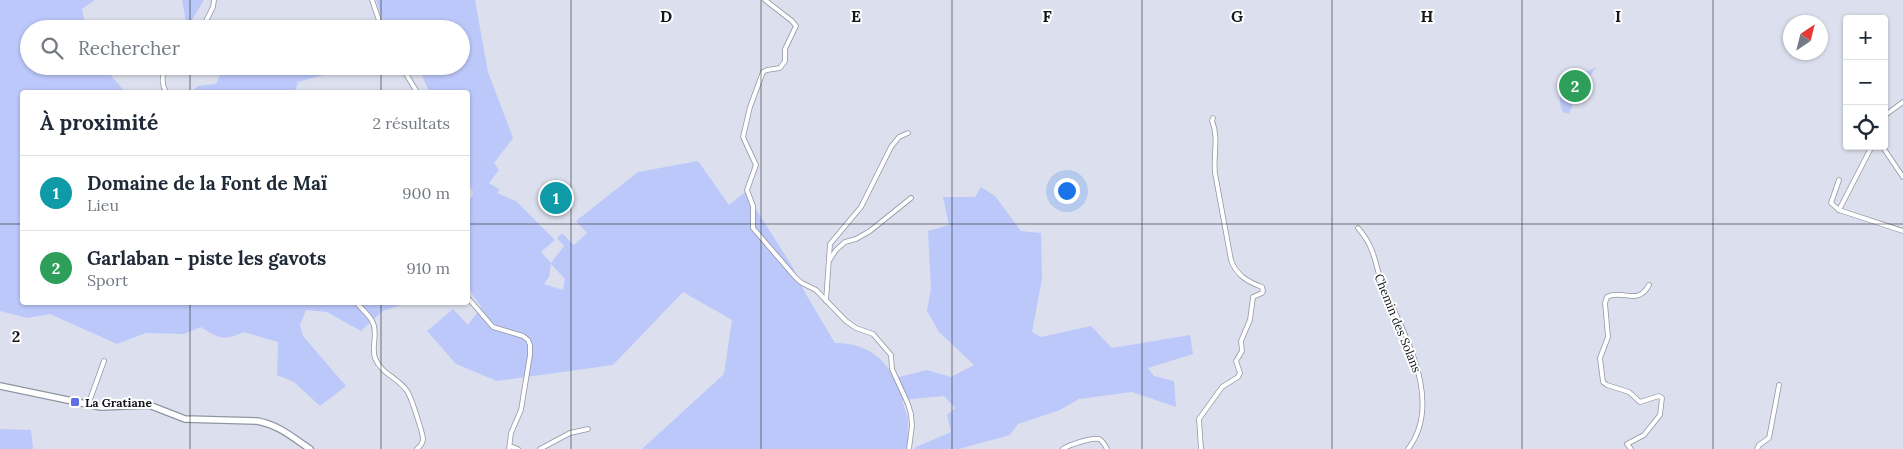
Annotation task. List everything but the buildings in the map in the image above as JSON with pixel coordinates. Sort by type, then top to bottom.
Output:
[{"type":"street","points":[[208,20],[214,0]]},
{"type":"street","points":[[372,0],[379,20]]},
{"type":"street","points":[[765,0],[796,26],[785,49],[785,60],[780,68],[763,72],[750,107],[743,137],[756,165],[747,190],[753,206],[753,228],[802,284],[816,290],[846,321],[856,328],[873,334],[890,355],[892,369],[911,414],[912,426],[909,449]]},
{"type":"street","points":[[163,75],[165,90]]},
{"type":"street","points":[[407,75],[416,90]]},
{"type":"street","points":[[1888,113],[1903,102]]},
{"type":"street","points":[[1201,449],[1200,419],[1222,387],[1238,377],[1240,373],[1236,361],[1242,351],[1240,341],[1250,320],[1253,297],[1262,294],[1263,291],[1262,287],[1252,283],[1234,269],[1215,173],[1216,131],[1212,122],[1213,118]]},
{"type":"street","points":[[826,301],[830,244],[861,207],[887,152],[900,137],[908,133]]},
{"type":"street","points":[[1839,210],[1870,150]]},
{"type":"street","points":[[1885,150],[1903,177]]},
{"type":"street","points":[[1838,180],[1831,203],[1839,210],[1903,231]]},
{"type":"street","points":[[829,261],[836,250],[845,242],[856,239],[870,231],[911,198]]},
{"type":"street","name":"Chemin des Solans","points":[[1358,228],[1372,250],[1380,279],[1415,360],[1420,380],[1422,410],[1418,433],[1408,449]]},
{"type":"street","points":[[1631,449],[1627,444],[1644,435],[1660,415],[1662,398],[1659,396],[1640,402],[1629,392],[1603,382],[1600,358],[1608,340],[1605,303],[1607,297],[1614,294],[1638,296],[1649,285]]},
{"type":"street","points":[[470,300],[493,326],[522,336],[530,344],[521,410],[512,433],[509,448],[518,449]]},
{"type":"street","points":[[359,305],[370,317],[374,325],[375,358],[384,372],[408,392],[422,434],[422,444],[417,449]]},
{"type":"street","points":[[88,405],[104,360]]},
{"type":"street","points":[[1757,449],[1759,445],[1769,438],[1779,385]]},
{"type":"street","points":[[0,386],[101,407],[149,405],[185,419],[266,422],[285,431],[310,449]]},
{"type":"street","points":[[540,449],[570,433],[588,429]]},
{"type":"street","points":[[1063,449],[1099,439],[1107,449]]},
{"type":"shaded area","points":[[0,0],[95,0],[82,9],[84,20],[20,20],[20,75],[111,75],[123,90],[20,90],[20,305],[400,305],[383,311],[361,331],[327,312],[306,310],[300,325],[303,336],[346,386],[320,406],[294,382],[277,375],[278,342],[244,332],[226,338],[212,334],[201,327],[184,334],[146,333],[117,344],[50,314],[27,318],[0,311]]},
{"type":"shaded area","points":[[182,0],[204,0],[192,20],[186,20]]},
{"type":"shaded area","points":[[376,0],[475,0],[488,72],[513,138],[494,163],[499,170],[489,183],[500,190],[497,193],[516,201],[555,240],[541,252],[551,263],[564,246],[557,238],[562,233],[574,245],[587,233],[576,221],[638,172],[698,161],[729,205],[745,192],[792,266],[804,291],[835,343],[854,345],[877,356],[884,362],[894,378],[927,370],[951,377],[974,365],[939,332],[927,311],[931,288],[928,231],[949,225],[943,197],[975,197],[981,187],[995,196],[1021,231],[1041,233],[1042,279],[1032,332],[1041,337],[1091,326],[1112,348],[1190,335],[1193,354],[1148,368],[1154,376],[1174,381],[1176,407],[1132,392],[1079,399],[1060,410],[1018,424],[1010,435],[959,449],[914,449],[951,432],[947,415],[955,408],[944,396],[902,400],[908,418],[908,449],[642,449],[724,374],[732,320],[683,292],[613,365],[497,381],[456,364],[427,331],[453,309],[468,325],[481,307],[470,291],[470,198],[473,192],[470,187],[470,90],[428,90],[422,75],[470,75],[470,20],[383,20]],"holes":[[[551,264],[565,279],[563,290],[544,284],[549,277]]]},
{"type":"shaded area","points":[[1596,67],[1574,102],[1569,114],[1563,112],[1560,95],[1567,83]]},
{"type":"shaded area","points":[[220,75],[323,75],[298,82],[296,90],[193,90],[198,86],[216,84]]},
{"type":"shaded area","points":[[0,429],[31,430],[33,449],[0,449]]},
{"type":"place","name":"Garlaban - piste les gavots","points":[[1575,86]]},
{"type":"place","name":"Domaine de la Font de Maï","points":[[556,198]]},
{"type":"place","name":"La Gratiane","points":[[75,402]]}]
